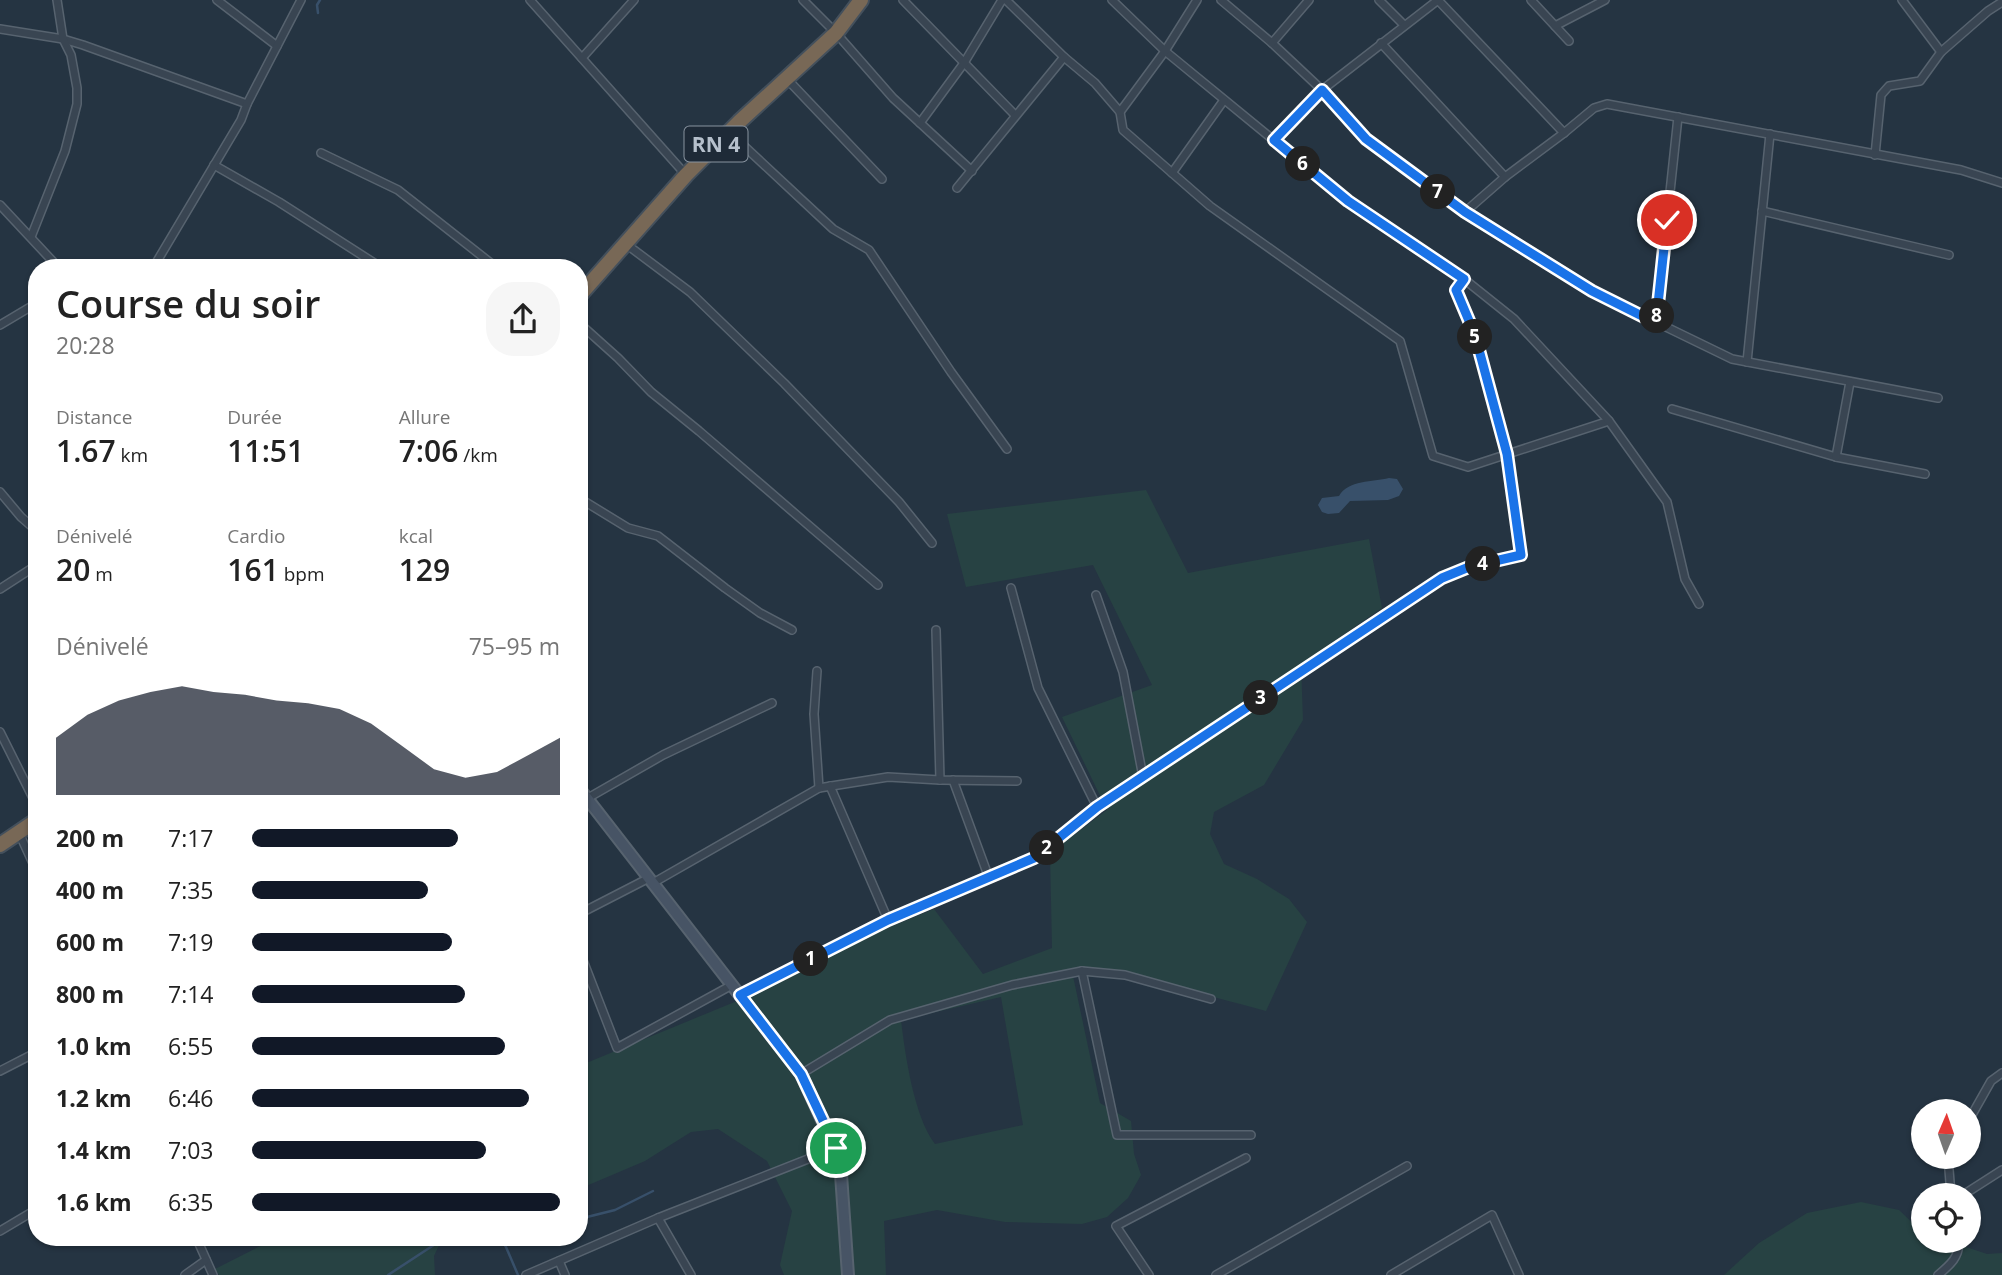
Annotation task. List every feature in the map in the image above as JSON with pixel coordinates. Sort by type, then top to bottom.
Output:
[{"type":"highway","name":"RN 4","points":[[588,286],[686,175],[836,33],[861,0]]},
{"type":"highway","points":[[0,845],[28,826]]},
{"type":"street","points":[[31,237],[65,152],[77,104],[71,55],[63,39],[57,0]]},
{"type":"street","points":[[216,0],[277,46]]},
{"type":"street","points":[[158,259],[241,120],[301,0]]},
{"type":"street","points":[[530,0],[686,175]]},
{"type":"street","points":[[582,58],[634,0]]},
{"type":"street","points":[[803,0],[893,98],[972,171]]},
{"type":"street","points":[[903,0],[1015,116]]},
{"type":"street","points":[[920,123],[964,63],[1004,0],[1095,83],[1120,112],[1123,130],[1210,206],[1400,341],[1433,456],[1468,467],[1609,421]]},
{"type":"street","points":[[1112,0],[1165,51],[1348,201],[1464,279],[1514,319],[1609,421],[1667,502],[1685,579],[1699,604]]},
{"type":"street","points":[[1120,112],[1165,51],[1197,0]]},
{"type":"street","points":[[1221,0],[1322,90],[1366,139],[1465,212],[1592,291],[1732,359],[1938,398]]},
{"type":"street","points":[[1272,43],[1309,0]]},
{"type":"street","points":[[1379,0],[1405,25]]},
{"type":"street","points":[[1274,140],[1322,90],[1438,0],[1564,133]]},
{"type":"street","points":[[1531,0],[1569,41]]},
{"type":"street","points":[[1555,26],[1605,0]]},
{"type":"street","points":[[1902,0],[1941,52]]},
{"type":"street","points":[[1875,155],[1881,95],[1889,86],[1920,81],[1941,52],[2002,2]]},
{"type":"street","points":[[0,29],[63,39],[83,45],[247,104]]},
{"type":"street","points":[[1381,43],[1505,177]]},
{"type":"street","points":[[957,188],[1064,57]]},
{"type":"street","points":[[787,79],[882,179]]},
{"type":"street","points":[[1172,173],[1224,100]]},
{"type":"street","points":[[1465,212],[1505,177],[1594,108],[1607,104],[1961,170],[2002,183]]},
{"type":"street","points":[[1656,323],[1678,117]]},
{"type":"street","points":[[729,132],[833,229],[869,250],[951,372],[1007,449]]},
{"type":"street","points":[[1746,362],[1770,135]]},
{"type":"street","points":[[321,153],[398,190],[486,259]]},
{"type":"street","points":[[214,164],[368,259]]},
{"type":"street","points":[[0,205],[52,259]]},
{"type":"street","points":[[1762,211],[1949,255]]},
{"type":"street","points":[[625,243],[690,292],[775,374],[899,502],[932,543]]},
{"type":"street","points":[[740,995],[888,920],[1034,858],[1097,807],[1442,578],[1469,567],[1521,555],[1507,454],[1475,335],[1456,290],[1464,279]]},
{"type":"street","points":[[0,325],[28,308]]},
{"type":"street","points":[[588,331],[651,393],[878,585]]},
{"type":"street","points":[[1836,457],[1850,382]]},
{"type":"street","points":[[1672,409],[1836,457],[1925,474]]},
{"type":"street","points":[[0,492],[28,523]]},
{"type":"street","points":[[588,504],[628,528],[658,536],[760,613],[792,630]]},
{"type":"street","points":[[0,589],[28,571]]},
{"type":"street","points":[[1011,588],[1038,688],[1097,807]]},
{"type":"street","points":[[1096,595],[1123,672],[1143,777]]},
{"type":"street","points":[[936,630],[940,780]]},
{"type":"street","points":[[817,671],[814,714],[819,788]]},
{"type":"street","points":[[772,703],[663,755],[588,798],[801,1074],[840,1160],[848,1275]]},
{"type":"street","points":[[0,732],[28,788]]},
{"type":"street","points":[[588,910],[651,881],[819,788],[888,777],[1017,781]]},
{"type":"street","points":[[953,780],[989,878]]},
{"type":"street","points":[[830,786],[888,920]]},
{"type":"street","points":[[18,832],[28,853]]},
{"type":"street","points":[[801,1074],[890,1020],[1012,985],[1082,971],[1125,975],[1211,999]]},
{"type":"street","points":[[1082,971],[1117,1135],[1251,1135]]},
{"type":"street","points":[[588,973],[617,1048],[732,985]]},
{"type":"street","points":[[0,1071],[28,1057]]},
{"type":"street","points":[[1981,1099],[1991,1081],[2002,1073]]},
{"type":"street","points":[[526,1275],[658,1218],[836,1148]]},
{"type":"street","points":[[1149,1275],[1116,1226],[1246,1158]]},
{"type":"street","points":[[1216,1275],[1407,1166]]},
{"type":"street","points":[[1981,1183],[2002,1170]]},
{"type":"street","points":[[0,1231],[28,1214]]},
{"type":"street","points":[[1391,1275],[1492,1215],[1519,1275]]},
{"type":"street","points":[[658,1218],[691,1275]]},
{"type":"street","points":[[200,1246],[213,1275]]},
{"type":"street","points":[[1938,1275],[1953,1262],[1957,1253]]},
{"type":"street","points":[[185,1275],[206,1260]]},
{"type":"street","points":[[559,1261],[565,1275]]},
{"type":"green space","points":[[1146,490],[1188,573],[1369,539],[1382,608],[1301,664],[1303,720],[1264,785],[1214,812],[1210,834],[1224,864],[1257,879],[1289,899],[1307,922],[1266,1011],[1194,992],[1146,983],[1073,976],[1100,1103],[1131,1121],[1134,1154],[1141,1175],[1128,1198],[1107,1217],[1082,1224],[1005,1222],[937,1210],[884,1221],[886,1275],[784,1275],[780,1265],[792,1211],[767,1161],[718,1129],[691,1132],[645,1161],[588,1185],[588,1062],[737,1001],[875,933],[934,909],[983,974],[1052,948],[1050,853],[1107,810],[1062,717],[1152,685],[1093,565],[966,587],[947,514]],"holes":[[[1001,997],[1023,1125],[935,1144],[916,1102],[901,1020]]]},
{"type":"green space","points":[[1861,1202],[1899,1210],[1911,1222],[1911,1253],[2002,1253],[2002,1275],[1724,1275],[1759,1243],[1807,1213]]},
{"type":"green space","points":[[260,1246],[439,1246],[434,1256],[435,1275],[219,1275],[215,1269]]},
{"type":"water","points":[[1397,479],[1403,489],[1399,496],[1388,500],[1350,501],[1339,513],[1322,512],[1318,505],[1322,498],[1339,496],[1355,484]]},
{"type":"waterway","points":[[318,13],[317,5],[320,0]]},
{"type":"waterway","points":[[588,1217],[615,1210],[653,1191]]},
{"type":"waterway","points":[[388,1275],[432,1246]]},
{"type":"waterway","points":[[505,1246],[518,1275]]},
{"type":"route","points":[[836,1148],[801,1074],[740,995],[888,920],[1034,858],[1097,807],[1442,578],[1469,567],[1521,555],[1507,454],[1475,335],[1456,290],[1464,279],[1348,201],[1274,140],[1322,90],[1366,139],[1465,212],[1592,291],[1656,323],[1667,220]]}]
